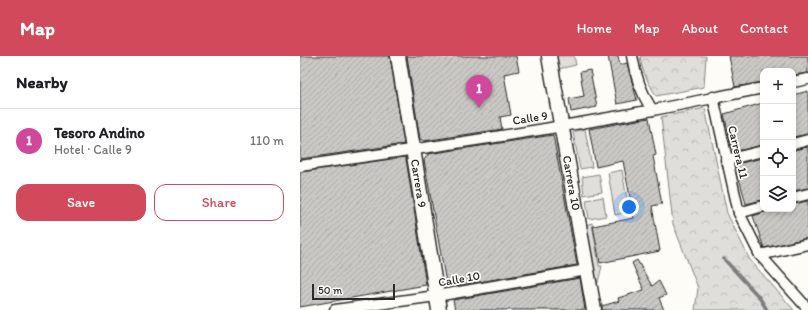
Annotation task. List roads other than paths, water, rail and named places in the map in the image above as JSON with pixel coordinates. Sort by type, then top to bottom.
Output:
[{"type":"main road","name":"Carrera 9","points":[[398,56],[439,310]]},
{"type":"main road","name":"Carrera 10","points":[[549,56],[594,310]]},
{"type":"street","points":[[632,56],[639,83],[652,110]]},
{"type":"street","points":[[796,81],[808,79]]},
{"type":"street","name":"Calle 9","points":[[300,166],[414,150],[561,126],[760,89]]},
{"type":"street","name":"Carrera 11","points":[[713,97],[739,213],[760,255],[808,309]]},
{"type":"street","points":[[796,143],[808,140]]},
{"type":"street","points":[[726,160],[760,152]]},
{"type":"street","points":[[796,197],[808,194]]},
{"type":"street","points":[[739,213],[760,207]]},
{"type":"street","points":[[760,255],[808,244]]},
{"type":"street","name":"Calle 10","points":[[335,310],[436,296],[587,270]]},
{"type":"waterway","points":[[724,259],[759,297],[767,310]]},
{"type":"place","name":"Tesoro Andino","points":[[479,108]]}]
